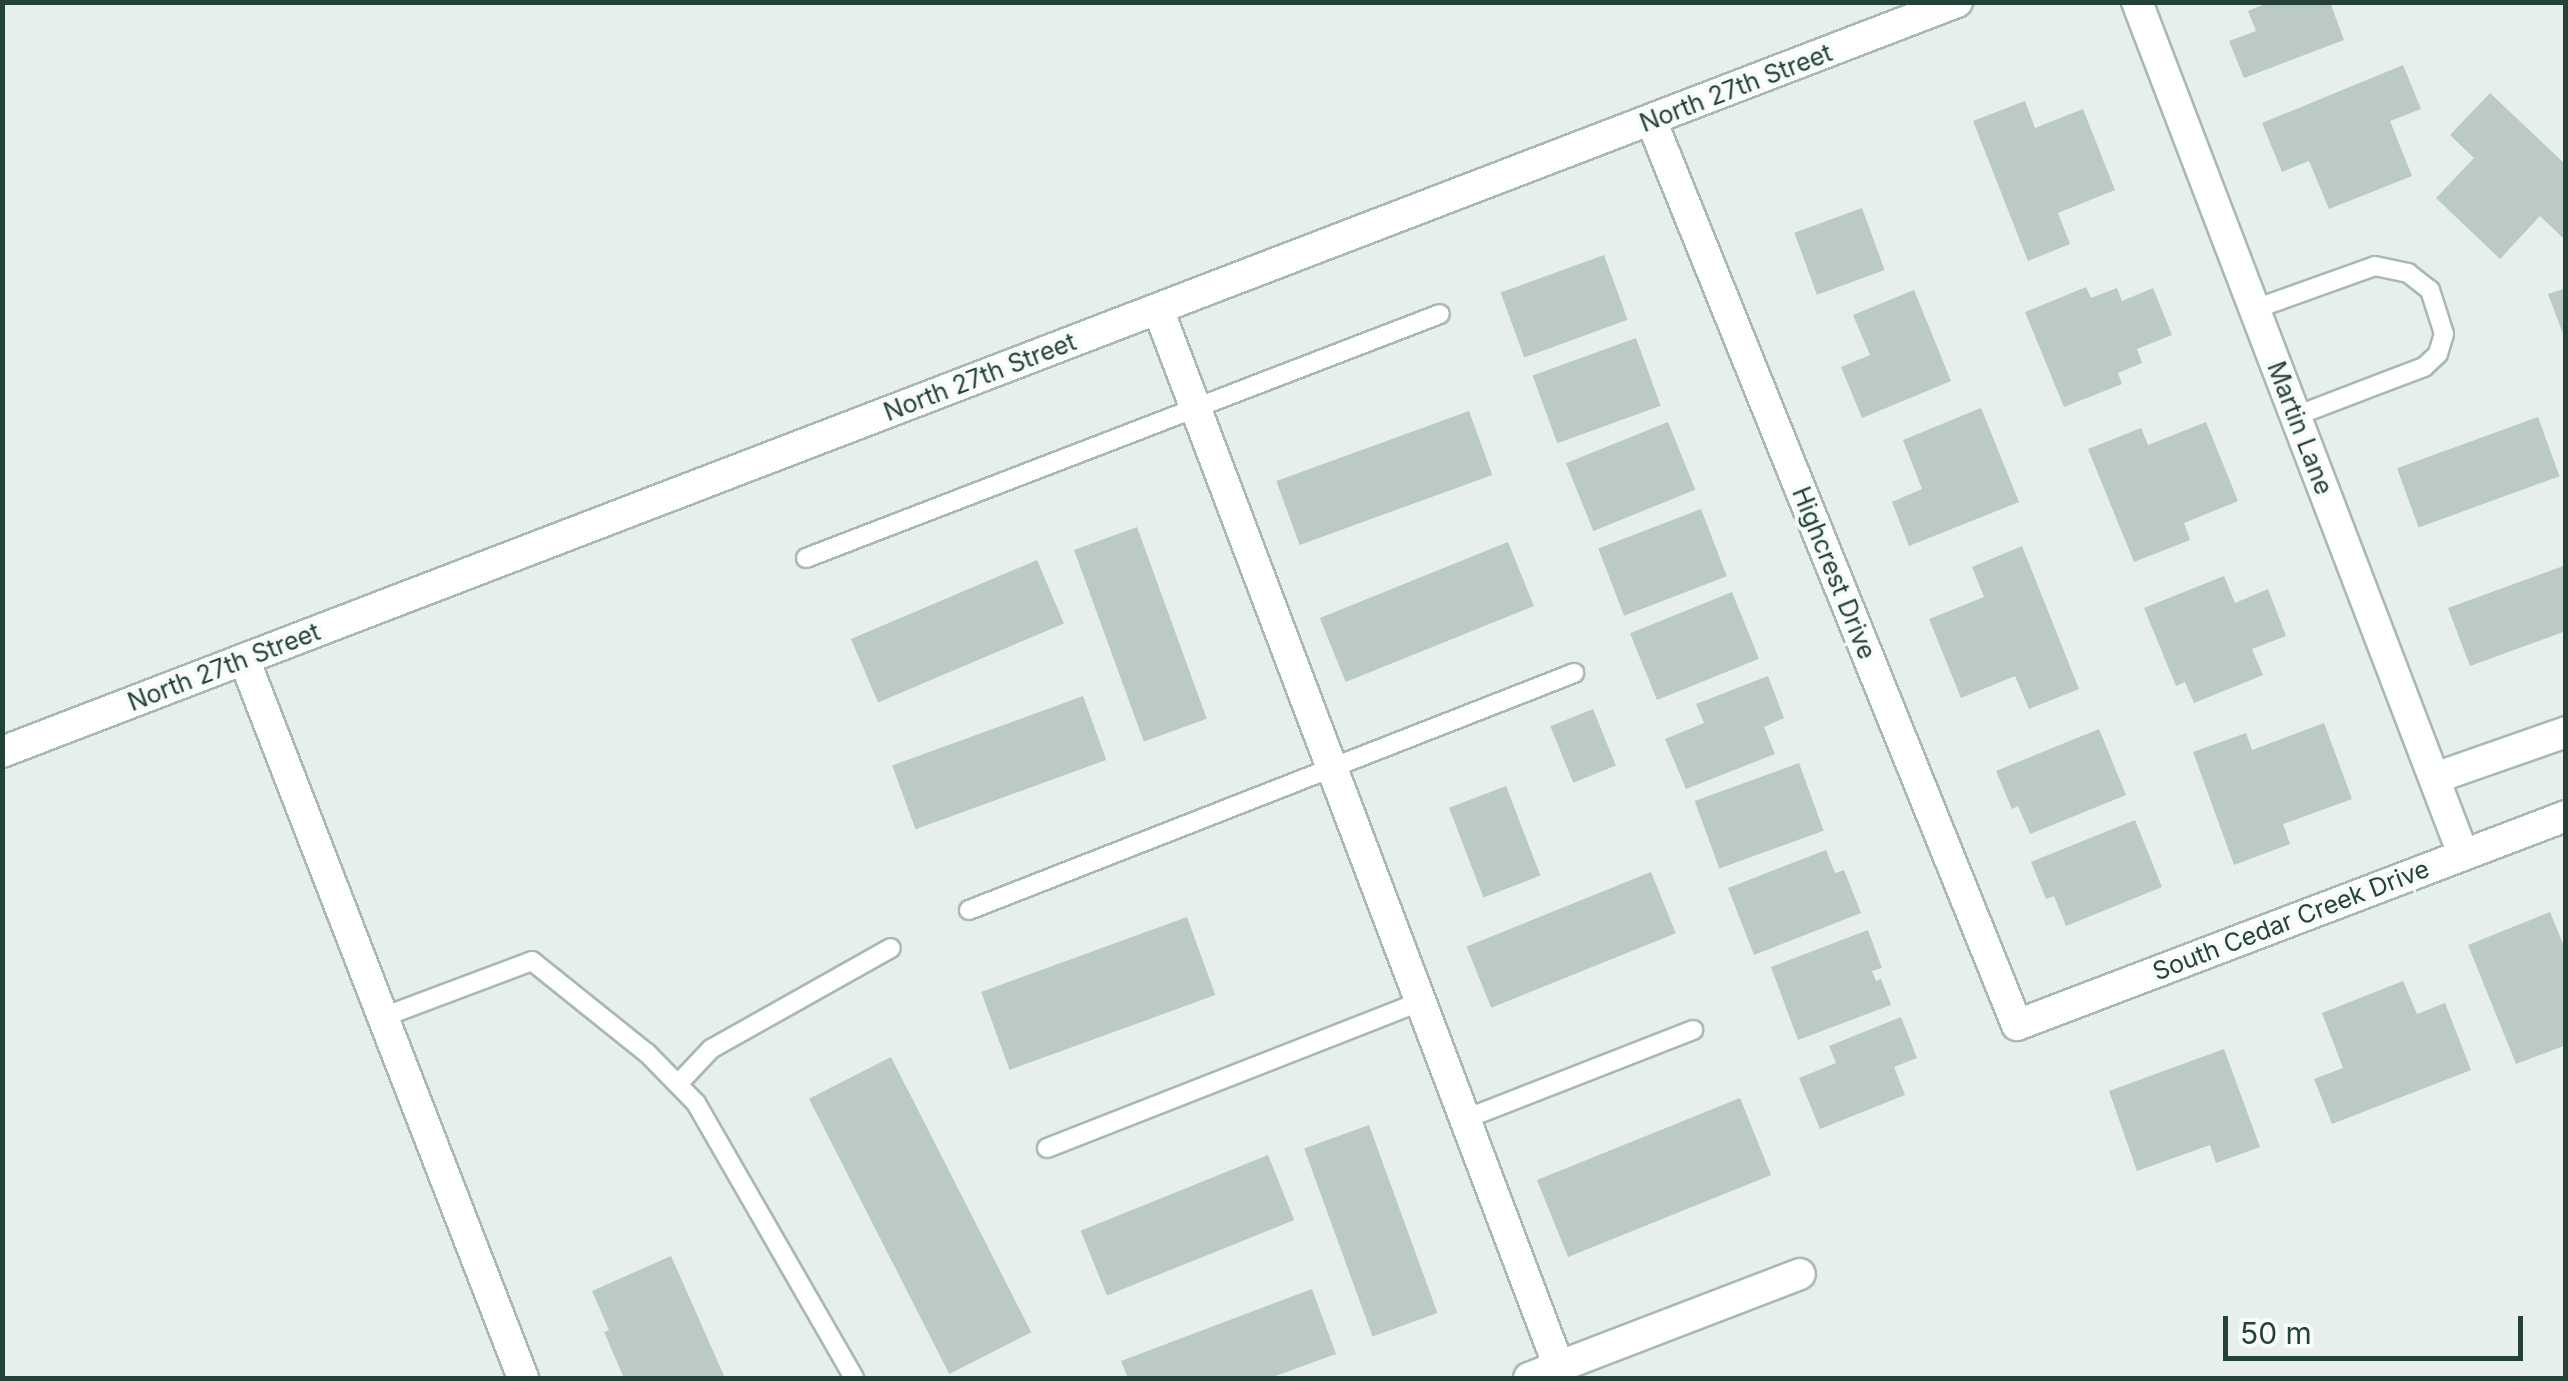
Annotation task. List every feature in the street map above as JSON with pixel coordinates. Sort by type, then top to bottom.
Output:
[{"type":"street","name":"North 27th Street","points":[[2,752],[1957,2]]},
{"type":"street","name":"Martin Lane","points":[[2137,2],[2462,854]]},
{"type":"street","name":"Highcrest Drive","points":[[1651,120],[2016,1025]]},
{"type":"street","points":[[1158,309],[1559,1367]]},
{"type":"street","points":[[244,659],[523,1378]]},
{"type":"street","points":[[2435,778],[2566,732]]},
{"type":"street","name":"South Cedar Creek Drive","points":[[2016,1025],[2566,816]]},
{"type":"street","points":[[1529,1378],[1800,1274]]},
{"type":"lane","points":[[2255,310],[2375,266],[2408,274],[2430,290],[2444,334],[2438,354],[2424,367],[2296,416]]},
{"type":"lane","points":[[806,558],[1440,314]]},
{"type":"lane","points":[[969,910],[1574,673]]},
{"type":"lane","points":[[678,1084],[710,1049],[891,948]]},
{"type":"lane","points":[[383,1017],[532,961],[647,1053],[696,1102],[854,1378]]},
{"type":"lane","points":[[1047,1148],[1420,1002]]},
{"type":"lane","points":[[1465,1119],[1692,1030]]},
{"type":"building","points":[[2270,2],[2330,2],[2344,40],[2244,78],[2229,41],[2256,31],[2248,11]]},
{"type":"building","points":[[2403,65],[2421,109],[2390,121],[2412,176],[2329,209],[2309,161],[2282,172],[2262,123]]},
{"type":"building","points":[[2490,93],[2566,165],[2566,235],[2563,238],[2540,216],[2500,259],[2436,198],[2474,158],[2450,135]]},
{"type":"building","points":[[2025,101],[2035,128],[2083,109],[2115,190],[2058,213],[2070,244],[2028,261],[1973,121]]},
{"type":"building","points":[[1862,208],[1885,270],[1817,295],[1794,233]]},
{"type":"building","points":[[1604,255],[1628,320],[1524,357],[1501,293]]},
{"type":"building","points":[[2086,287],[2091,298],[2117,288],[2122,301],[2153,288],[2172,335],[2137,349],[2142,363],[2118,373],[2122,384],[2064,407],[2025,312]]},
{"type":"building","points":[[2566,288],[2566,339],[2565,339],[2548,294]]},
{"type":"building","points":[[1914,290],[1951,381],[1862,418],[1841,367],[1870,355],[1853,315]]},
{"type":"building","points":[[1636,338],[1661,406],[1557,443],[1533,376]]},
{"type":"building","points":[[1981,408],[2019,502],[1909,546],[1892,502],[1922,489],[1903,440]]},
{"type":"building","points":[[1469,411],[1492,475],[1300,545],[1276,481]]},
{"type":"building","points":[[2538,417],[2560,476],[2419,528],[2397,468]]},
{"type":"building","points":[[1668,422],[1695,490],[1593,531],[1566,463]]},
{"type":"building","points":[[2206,422],[2238,501],[2184,523],[2190,540],[2134,562],[2088,449],[2141,428],[2148,445]]},
{"type":"building","points":[[1701,509],[1727,576],[1624,616],[1598,548]]},
{"type":"building","points":[[1137,527],[1207,719],[1144,742],[1074,550]]},
{"type":"building","points":[[1508,542],[1534,606],[1346,682],[1320,618]]},
{"type":"building","points":[[2022,546],[2079,689],[2029,709],[2015,676],[1961,698],[1929,619],[1984,597],[1972,567]]},
{"type":"building","points":[[1037,560],[1064,624],[878,702],[851,639]]},
{"type":"building","points":[[2566,565],[2566,631],[2470,666],[2448,608]]},
{"type":"building","points":[[2224,576],[2235,603],[2268,589],[2286,636],[2252,649],[2263,675],[2194,703],[2185,682],[2176,686],[2144,608]]},
{"type":"building","points":[[1732,592],[1759,659],[1657,700],[1630,633]]},
{"type":"building","points":[[1768,676],[1784,718],[1764,727],[1775,754],[1686,789],[1665,739],[1704,723],[1696,704]]},
{"type":"building","points":[[1083,696],[1106,760],[915,829],[892,765]]},
{"type":"building","points":[[1593,709],[1616,766],[1573,783],[1550,726]]},
{"type":"building","points":[[2324,723],[2352,799],[2283,824],[2290,844],[2234,865],[2193,752],[2246,733],[2252,750]]},
{"type":"building","points":[[2099,729],[2126,795],[2030,834],[2018,806],[2012,809],[1996,771]]},
{"type":"building","points":[[1799,763],[1824,831],[1719,869],[1695,801]]},
{"type":"building","points":[[1506,786],[1540,876],[1483,897],[1449,808]]},
{"type":"building","points":[[2135,820],[2162,887],[2066,926],[2054,896],[2046,899],[2031,862]]},
{"type":"building","points":[[1826,850],[1835,873],[1844,870],[1861,913],[1754,955],[1728,888]]},
{"type":"building","points":[[1651,872],[1676,933],[1491,1008],[1466,947]]},
{"type":"building","points":[[2550,912],[2566,951],[2566,1045],[2516,1064],[2468,945]]},
{"type":"building","points":[[1187,917],[1215,995],[1010,1070],[981,992]]},
{"type":"building","points":[[1868,930],[1882,968],[1872,971],[1876,981],[1881,979],[1891,1005],[1798,1040],[1771,967]]},
{"type":"building","points":[[2403,981],[2417,1014],[2445,1003],[2471,1070],[2332,1124],[2314,1079],[2343,1068],[2322,1013]]},
{"type":"building","points":[[1901,1017],[1917,1058],[1894,1067],[1905,1095],[1820,1129],[1799,1078],[1836,1063],[1829,1046]]},
{"type":"building","points":[[2224,1049],[2260,1147],[2216,1163],[2210,1145],[2137,1171],[2109,1091]]},
{"type":"building","points":[[891,1057],[1031,1332],[949,1374],[809,1099]]},
{"type":"building","points":[[1740,1098],[1771,1175],[1568,1257],[1537,1180]]},
{"type":"building","points":[[1369,1125],[1437,1313],[1373,1337],[1304,1149]]},
{"type":"building","points":[[1268,1155],[1294,1220],[1107,1296],[1081,1231]]},
{"type":"building","points":[[671,1256],[725,1378],[624,1378],[592,1291]]},
{"type":"building","points":[[1312,1289],[1336,1354],[1270,1378],[1128,1378],[1121,1361]]}]
